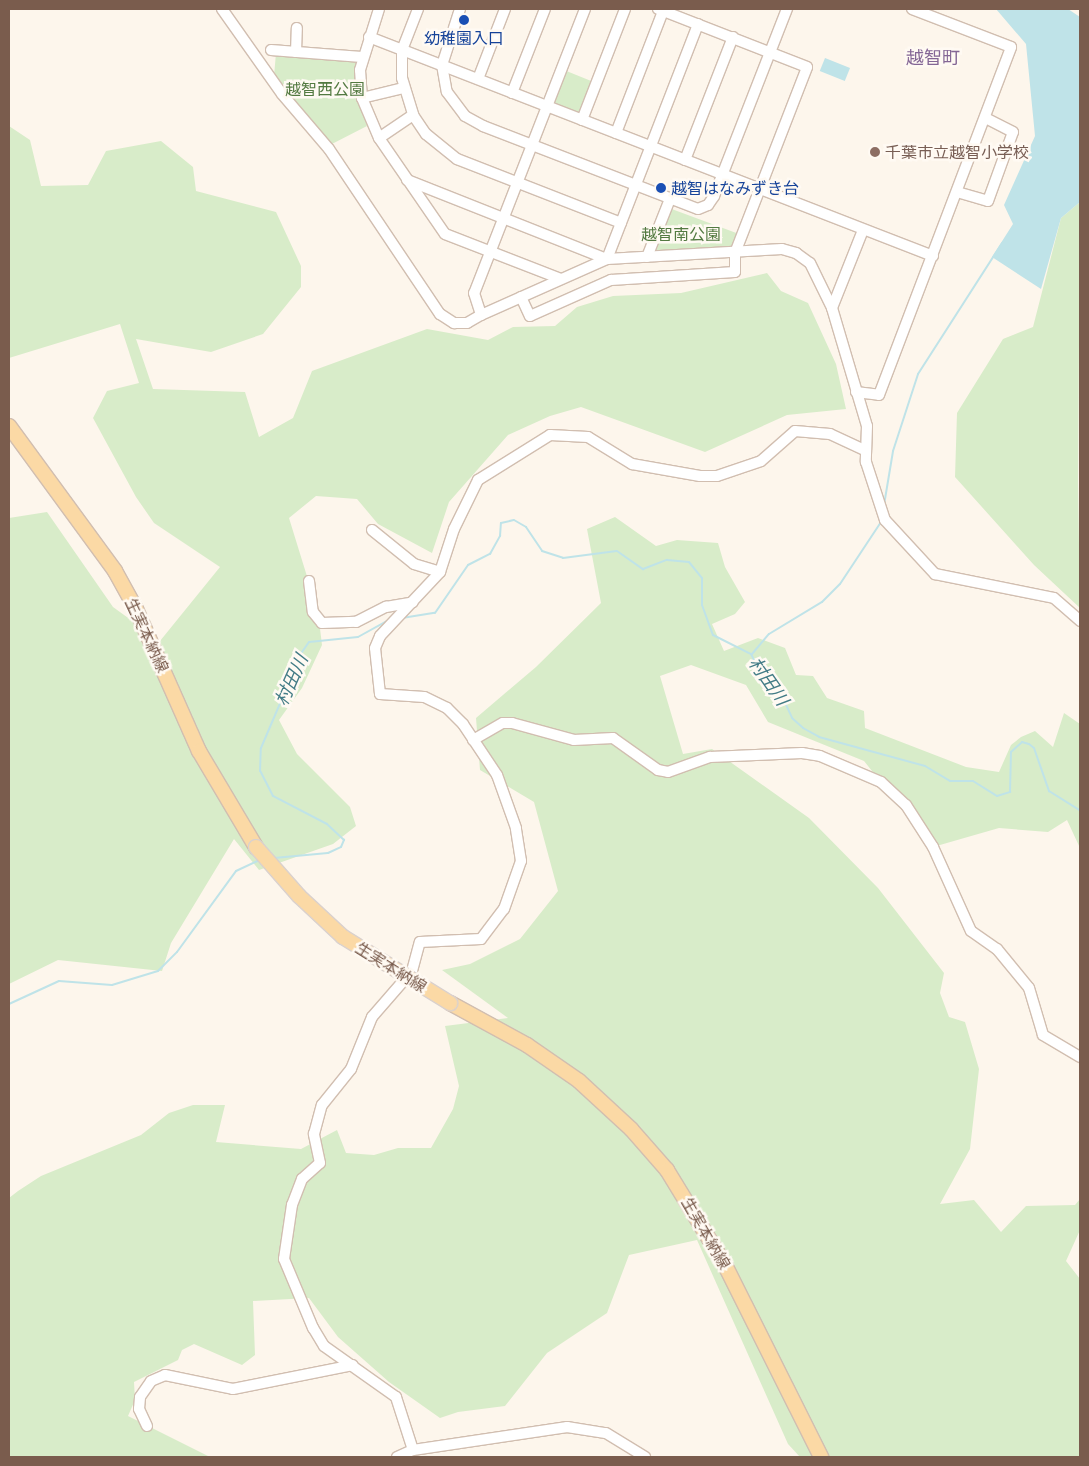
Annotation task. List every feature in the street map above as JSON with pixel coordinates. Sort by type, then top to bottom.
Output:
[{"type":"main road","name":"生実本納線","points":[[9,426],[123,585],[199,751],[256,846],[299,896],[343,937],[450,1003],[527,1045],[579,1081],[632,1129],[667,1170],[725,1265],[821,1457]]},
{"type":"street","points":[[222,9],[282,94],[329,149],[440,314],[454,323],[467,323],[607,259],[782,249],[796,253],[810,263],[832,308],[856,392],[868,426],[864,450],[883,516],[935,574],[1054,598],[1080,621]]},
{"type":"street","points":[[379,9],[362,58],[362,98],[379,138],[407,180],[445,234],[561,279]]},
{"type":"street","points":[[418,9],[402,50],[403,88],[413,115],[426,134],[447,153],[517,183],[621,223]]},
{"type":"street","points":[[460,9],[442,66],[447,92],[465,116],[532,145],[670,199],[703,208],[712,201],[787,9]]},
{"type":"street","points":[[478,79],[505,9]]},
{"type":"street","points":[[512,93],[545,9]]},
{"type":"street","points":[[481,315],[474,293],[585,9]]},
{"type":"street","points":[[582,120],[625,9]]},
{"type":"street","points":[[856,392],[879,394],[986,118],[1011,47],[912,9]]},
{"type":"street","points":[[521,297],[530,316],[611,280],[735,272],[735,253],[807,67],[661,10],[616,133]]},
{"type":"street","points":[[607,259],[698,24]]},
{"type":"street","points":[[296,28],[296,52]]},
{"type":"street","points":[[369,37],[933,256]]},
{"type":"street","points":[[685,160],[733,37]]},
{"type":"street","points":[[270,50],[362,58]]},
{"type":"street","points":[[362,98],[403,88]]},
{"type":"street","points":[[379,138],[413,115]]},
{"type":"street","points":[[957,192],[985,202],[991,191],[1013,132],[986,118]]},
{"type":"street","points":[[407,180],[607,259]]},
{"type":"street","points":[[647,257],[670,199]]},
{"type":"street","points":[[832,308],[863,230]]},
{"type":"street","points":[[413,1450],[396,1397],[324,1346],[287,1273],[284,1259],[292,1205],[302,1180],[320,1163],[314,1134],[322,1105],[351,1070],[372,1017],[412,971],[420,942],[481,939],[504,909],[515,883],[520,861],[516,828],[497,775],[448,708],[424,697],[380,694],[375,648],[394,620],[412,604],[440,572],[454,528],[478,480],[550,435],[588,437],[632,464],[700,476],[717,476],[761,461],[795,431],[830,434],[864,450]]},
{"type":"street","points":[[372,530],[414,564],[440,572]]},
{"type":"street","points":[[309,581],[313,612],[322,623],[356,622],[386,607],[412,604]]},
{"type":"street","points":[[473,740],[503,723],[512,722],[574,740],[613,738],[658,770],[668,772],[710,757],[802,753],[820,756],[882,782],[906,805],[933,847],[971,931],[997,949],[1029,988],[1043,1035],[1080,1057]]},
{"type":"street","points":[[147,1426],[139,1409],[140,1397],[151,1381],[165,1375],[233,1389],[353,1365]]},
{"type":"street","points":[[398,1457],[413,1450],[567,1427],[606,1433],[645,1457]]},
{"type":"green space","name":"越智西公園","points":[[276,53],[355,60],[358,65],[358,99],[367,126],[328,146],[274,76]]},
{"type":"green space","points":[[564,70],[594,82],[579,118],[549,106]]},
{"type":"green space","points":[[9,126],[30,140],[41,186],[88,185],[106,151],[161,141],[193,167],[196,191],[276,212],[301,266],[301,287],[263,334],[211,352],[136,339],[153,389],[245,392],[259,437],[293,418],[312,371],[427,329],[488,340],[513,327],[555,326],[577,307],[613,296],[681,293],[767,273],[781,291],[808,303],[836,364],[846,409],[787,415],[705,452],[581,407],[550,416],[508,435],[449,502],[432,553],[378,524],[357,499],[316,496],[289,518],[318,612],[322,645],[302,688],[279,720],[297,754],[350,807],[356,826],[333,844],[259,870],[234,839],[171,943],[162,971],[58,960],[9,984],[9,518],[47,512],[113,607],[160,641],[220,567],[154,523],[136,497],[93,418],[107,391],[139,383],[120,324],[9,358]]},
{"type":"green space","points":[[1080,202],[1078,482],[1080,608],[1034,565],[955,477],[957,413],[1003,339],[1033,327],[1061,218]]},
{"type":"green space","name":"越智南公園","points":[[669,208],[739,234],[733,248],[655,255]]},
{"type":"green space","points":[[615,517],[656,546],[677,540],[718,543],[725,567],[745,602],[735,614],[712,624],[724,651],[758,638],[785,648],[796,675],[813,676],[827,698],[864,711],[865,728],[966,767],[999,772],[1011,745],[1021,737],[1035,731],[1053,747],[1064,713],[1080,724],[1080,848],[1067,820],[1048,832],[999,828],[933,847],[864,761],[768,722],[746,685],[691,665],[660,676],[683,754],[712,749],[809,818],[878,888],[944,973],[940,993],[949,1017],[965,1022],[979,1069],[970,1149],[940,1204],[974,1200],[1001,1232],[1026,1206],[1075,1205],[1080,1199],[1080,1230],[1066,1261],[1080,1279],[1080,1457],[800,1457],[788,1444],[697,1240],[629,1255],[607,1313],[547,1353],[505,1406],[458,1412],[440,1418],[389,1382],[338,1337],[309,1298],[253,1301],[255,1355],[242,1365],[194,1344],[182,1350],[178,1360],[134,1382],[135,1400],[128,1416],[210,1457],[9,1457],[9,1198],[18,1191],[41,1176],[141,1135],[169,1113],[193,1105],[225,1105],[216,1142],[301,1149],[337,1130],[346,1153],[374,1155],[398,1148],[431,1148],[453,1109],[459,1086],[445,1026],[508,1018],[442,970],[470,964],[520,939],[558,891],[534,802],[480,770],[476,718],[536,667],[601,603],[587,529]]},
{"type":"water","points":[[996,9],[1068,9],[1080,17],[1080,202],[1061,218],[1041,289],[992,257],[1013,224],[1004,205],[1035,136],[1026,44]]},
{"type":"water","points":[[825,58],[850,68],[845,81],[820,71]]},
{"type":"waterway","points":[[884,505],[893,451],[918,374],[1002,243]]},
{"type":"waterway","name":"村田川","points":[[402,618],[435,613],[468,565],[490,554],[500,536],[501,523],[514,520],[526,527],[542,551],[563,558],[617,551],[643,569],[667,560],[689,562],[702,578],[702,605],[713,635],[751,654],[766,684],[781,694],[792,718],[803,728],[819,737],[925,766],[950,781],[973,781],[997,796],[1010,792],[1011,752],[1022,742],[1029,744],[1034,748],[1049,791],[1080,810]]},
{"type":"waterway","points":[[752,654],[769,634],[822,602],[840,584],[881,522]]},
{"type":"waterway","name":"村田川","points":[[274,858],[328,853],[341,847],[344,840],[327,824],[273,796],[260,771],[261,748],[302,652],[309,642],[358,637],[392,618]]},
{"type":"waterway","name":"村田川","points":[[9,1004],[59,981],[112,985],[158,971],[177,952],[236,871],[260,860]]},
{"type":"place","name":"幼稚園入口","points":[[464,20]]},
{"type":"place","name":"千葉市立越智小学校","points":[[875,152]]},
{"type":"place","name":"越智はなみずき台","points":[[661,188]]},
{"type":"district","name":"越智町","points":[[933,57]]}]
